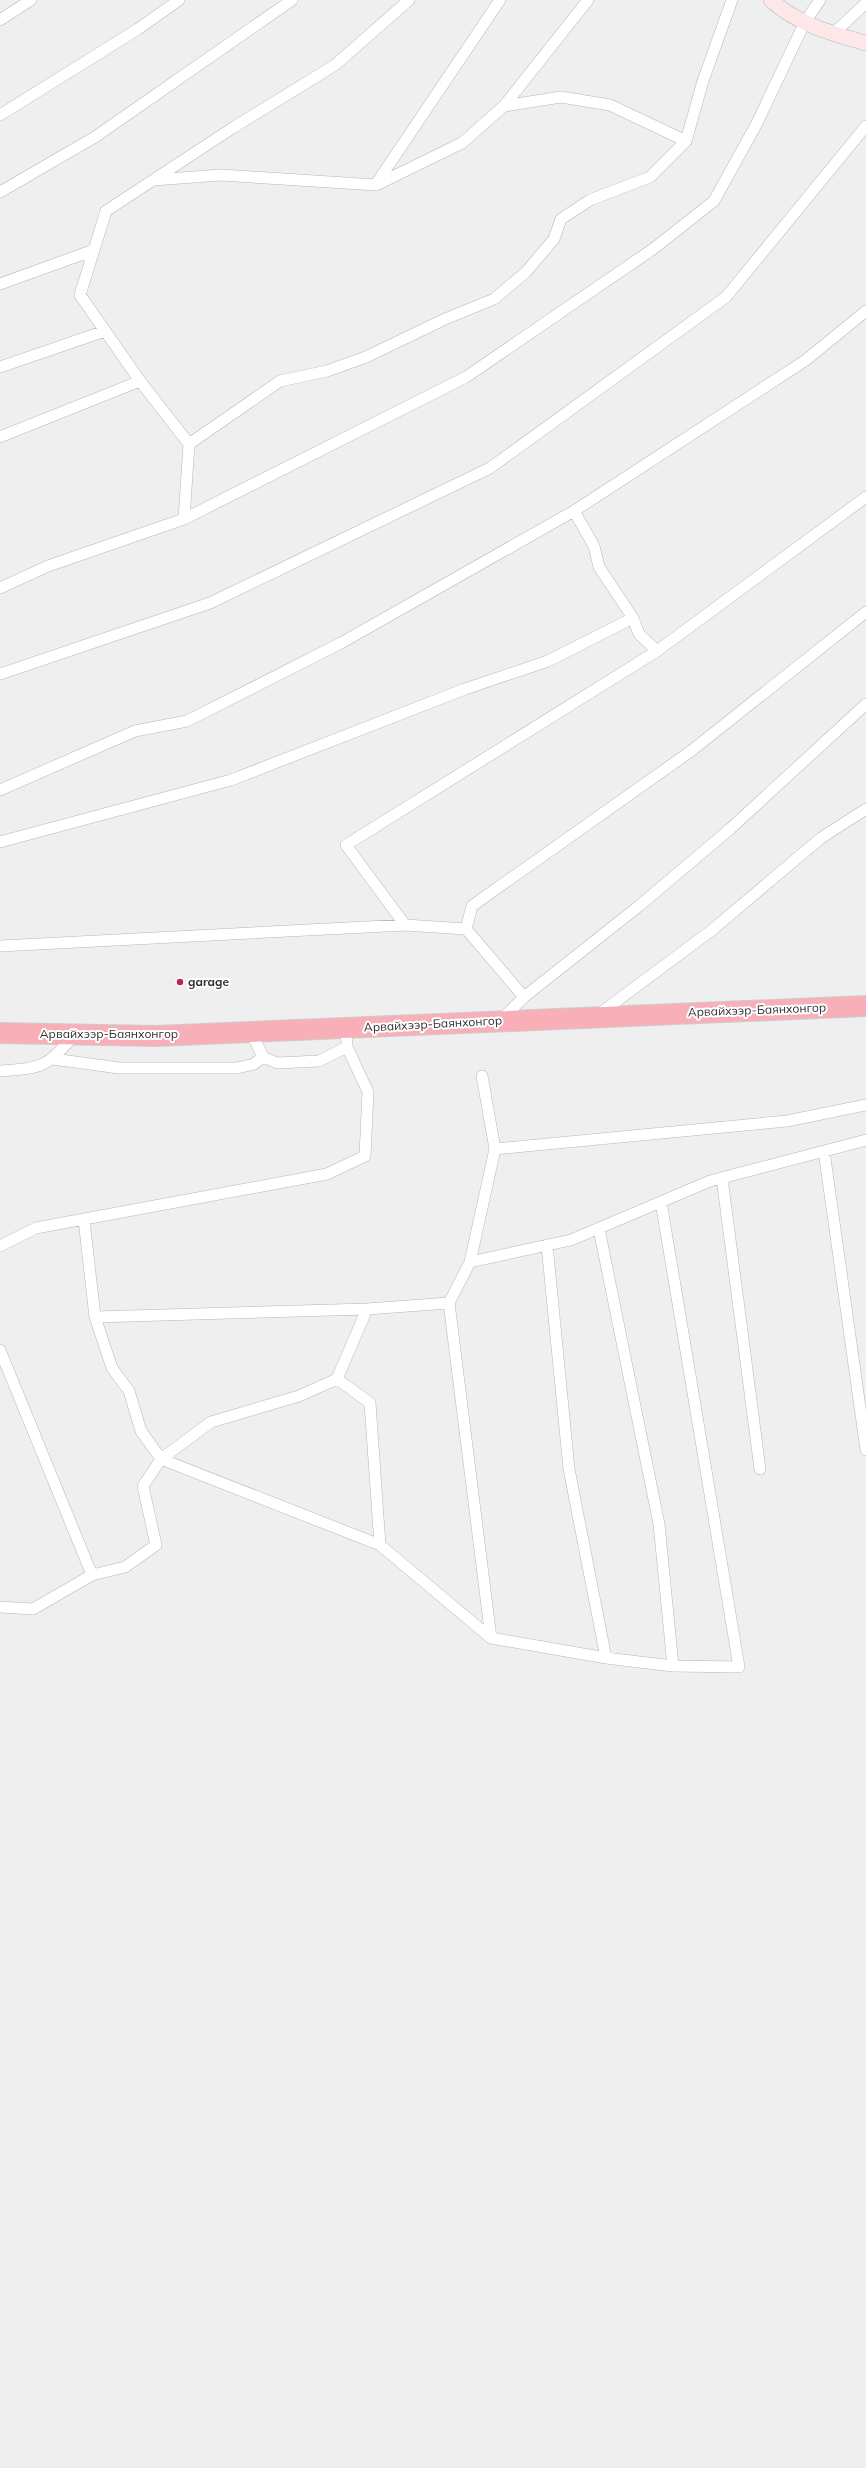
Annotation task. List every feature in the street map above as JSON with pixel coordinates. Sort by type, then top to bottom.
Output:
[{"type":"highway","name":"Арвайхээр-Баянхонгор","points":[[0,1033],[156,1036],[251,1032],[346,1038],[500,1021],[866,1006]]},
{"type":"street","points":[[0,20],[31,0]]},
{"type":"street","points":[[0,115],[138,29],[179,0]]},
{"type":"street","points":[[0,192],[95,138],[292,0]]},
{"type":"street","points":[[184,519],[189,444],[140,381],[80,295],[106,211],[234,127],[335,65],[409,0]]},
{"type":"street","points":[[376,185],[500,0]]},
{"type":"street","points":[[152,180],[221,175],[376,185],[462,143],[504,106],[588,0]]},
{"type":"street","points":[[189,444],[280,381],[327,371],[366,357],[445,319],[494,299],[526,272],[554,239],[560,219],[590,200],[650,177],[686,141],[703,81],[732,0]]},
{"type":"street","points":[[771,0],[805,22],[833,34],[866,43]]},
{"type":"street","points":[[0,588],[48,566],[184,519],[466,377],[653,249],[714,201],[756,125],[805,22],[820,0]]},
{"type":"street","points":[[833,34],[866,3]]},
{"type":"street","points":[[504,106],[561,97],[610,105],[686,141]]},
{"type":"street","points":[[0,674],[210,603],[490,468],[726,297],[866,126]]},
{"type":"street","points":[[0,284],[94,250]]},
{"type":"street","points":[[0,790],[135,731],[187,721],[341,643],[574,511],[806,360],[866,311]]},
{"type":"street","points":[[0,367],[106,331]]},
{"type":"street","points":[[0,437],[140,381]]},
{"type":"street","points":[[405,925],[346,845],[657,651],[866,497]]},
{"type":"street","points":[[574,511],[594,546],[599,567],[633,618],[639,634],[657,651]]},
{"type":"street","points":[[466,929],[472,906],[690,751],[866,612]]},
{"type":"street","points":[[0,842],[231,780],[465,689],[548,661],[633,618]]},
{"type":"street","points":[[500,1021],[524,997],[639,906],[730,829],[866,704]]},
{"type":"street","points":[[596,1017],[712,930],[821,838],[866,809]]},
{"type":"street","points":[[0,946],[405,925],[466,929],[524,997]]},
{"type":"street","points":[[0,1246],[36,1228],[327,1174],[365,1156],[368,1092],[346,1038],[318,1061],[277,1063],[263,1057],[251,1032]]},
{"type":"street","points":[[0,1071],[36,1069],[53,1059],[76,1034]]},
{"type":"street","points":[[53,1059],[119,1068],[237,1068],[254,1064],[263,1057]]},
{"type":"street","points":[[482,1076],[494,1149],[470,1262],[448,1303],[491,1638]]},
{"type":"street","points":[[494,1149],[787,1121],[866,1105]]},
{"type":"street","points":[[470,1262],[571,1240],[722,1178],[866,1140]]},
{"type":"street","points":[[824,1151],[866,1450]]},
{"type":"street","points":[[722,1178],[760,1469]]},
{"type":"street","points":[[84,1220],[95,1317],[112,1368],[129,1391],[141,1431],[161,1459],[380,1545],[491,1638],[606,1658],[674,1666],[739,1667],[661,1202]]},
{"type":"street","points":[[599,1229],[659,1524],[674,1666]]},
{"type":"street","points":[[547,1245],[569,1469],[606,1658]]},
{"type":"street","points":[[95,1317],[367,1309],[448,1303]]},
{"type":"street","points":[[0,1606],[33,1609],[92,1575],[125,1567],[156,1546],[143,1486],[161,1459],[211,1422],[299,1396],[337,1379],[367,1309]]},
{"type":"street","points":[[0,1350],[92,1575]]},
{"type":"street","points":[[337,1379],[370,1403],[380,1545]]},
{"type":"place","name":"garage","points":[[180,982]]}]
